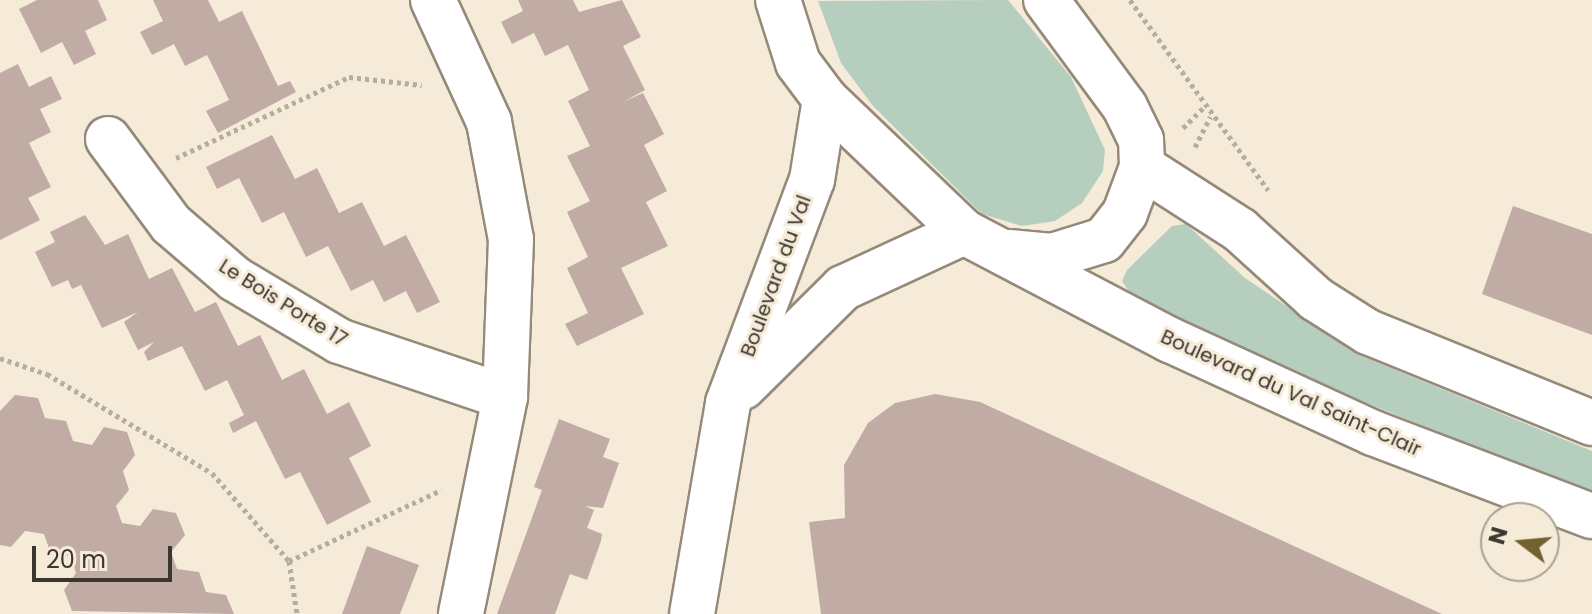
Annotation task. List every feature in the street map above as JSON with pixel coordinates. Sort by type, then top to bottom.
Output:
[{"type":"street","points":[[433,0],[489,122],[511,239],[505,397],[461,614]]},
{"type":"street","name":"Boulevard du Val Saint-Clair","points":[[778,0],[798,63],[825,99],[981,242],[1373,433],[1592,516]]},
{"type":"street","points":[[981,242],[1052,256],[1104,240],[1125,213],[1142,167],[1141,140],[1125,107],[1046,0]]},
{"type":"street","name":"Boulevard du Val","points":[[692,614],[728,403],[807,194],[825,99]]},
{"type":"street","name":"Le Bois Porte 17","points":[[108,139],[171,224],[235,279],[339,341],[505,397]]},
{"type":"street","points":[[1142,167],[1240,230],[1316,299],[1368,332],[1592,423]]},
{"type":"street","name":"Boulevard du Val","points":[[728,403],[843,288],[981,242]]},
{"type":"path","points":[[1130,0],[1278,202]]},
{"type":"path","points":[[136,177],[349,77],[423,85],[471,79]]},
{"type":"path","points":[[0,358],[47,374],[183,451],[248,506],[289,561],[297,614]]},
{"type":"path","points":[[289,561],[459,482],[486,482]]},
{"type":"green space","points":[[1008,0],[1071,77],[1105,150],[1103,171],[1082,203],[1055,221],[1022,226],[982,214],[873,106],[841,63],[818,1]]},
{"type":"green space","points":[[1186,224],[1245,278],[1357,354],[1592,451],[1592,493],[1254,358],[1132,296],[1122,281],[1127,270],[1172,226]]},
{"type":"building","points":[[37,0],[98,0],[107,20],[85,31],[96,54],[74,65],[62,42],[41,53],[19,9]]},
{"type":"building","points":[[153,0],[208,0],[219,22],[242,11],[278,86],[290,81],[296,92],[218,133],[206,111],[229,100],[207,55],[185,66],[174,44],[152,55],[140,32],[163,21]]},
{"type":"building","points":[[518,0],[573,0],[579,12],[622,0],[641,37],[623,46],[645,90],[623,102],[643,93],[664,134],[644,145],[667,191],[646,202],[668,246],[621,268],[644,314],[577,346],[565,324],[588,313],[567,268],[588,257],[567,212],[590,201],[567,156],[590,146],[568,101],[589,90],[568,45],[545,56],[534,33],[512,44],[501,22],[523,11]]},
{"type":"building","points":[[18,64],[29,87],[51,76],[62,99],[40,109],[51,132],[29,143],[51,187],[28,198],[40,220],[0,240],[0,73]]},
{"type":"building","points":[[272,135],[295,179],[317,168],[339,213],[362,202],[384,246],[406,235],[440,302],[417,313],[406,291],[384,302],[373,280],[351,291],[328,246],[306,257],[284,212],[262,223],[239,178],[217,189],[206,167]]},
{"type":"building","points":[[1513,206],[1592,234],[1592,335],[1482,294]]},
{"type":"building","points":[[85,215],[105,245],[128,234],[149,279],[172,268],[195,312],[216,302],[238,346],[260,335],[282,380],[304,369],[327,414],[349,402],[371,446],[349,458],[371,502],[327,525],[300,472],[285,479],[256,421],[233,433],[229,423],[244,415],[227,380],[205,391],[182,346],[148,361],[144,352],[154,342],[138,350],[124,322],[138,312],[102,328],[81,285],[72,289],[68,280],[52,287],[35,252],[55,242],[50,232]]},
{"type":"building","points":[[935,394],[980,402],[1442,614],[821,614],[809,522],[845,518],[844,465],[868,423],[895,403]]},
{"type":"building","points":[[15,395],[38,398],[45,418],[66,421],[73,441],[92,445],[104,427],[127,432],[135,455],[123,471],[129,490],[116,506],[122,523],[140,526],[153,509],[176,513],[185,535],[171,552],[177,569],[199,572],[206,592],[226,595],[234,614],[72,611],[64,590],[76,573],[70,556],[51,554],[44,534],[25,531],[11,547],[0,545],[0,411]]},
{"type":"building","points":[[559,419],[610,439],[603,457],[619,463],[603,508],[585,506],[594,510],[587,528],[602,534],[601,541],[587,580],[570,574],[555,614],[497,614],[542,490],[534,487]]},
{"type":"building","points":[[367,546],[419,565],[400,614],[342,614]]}]
